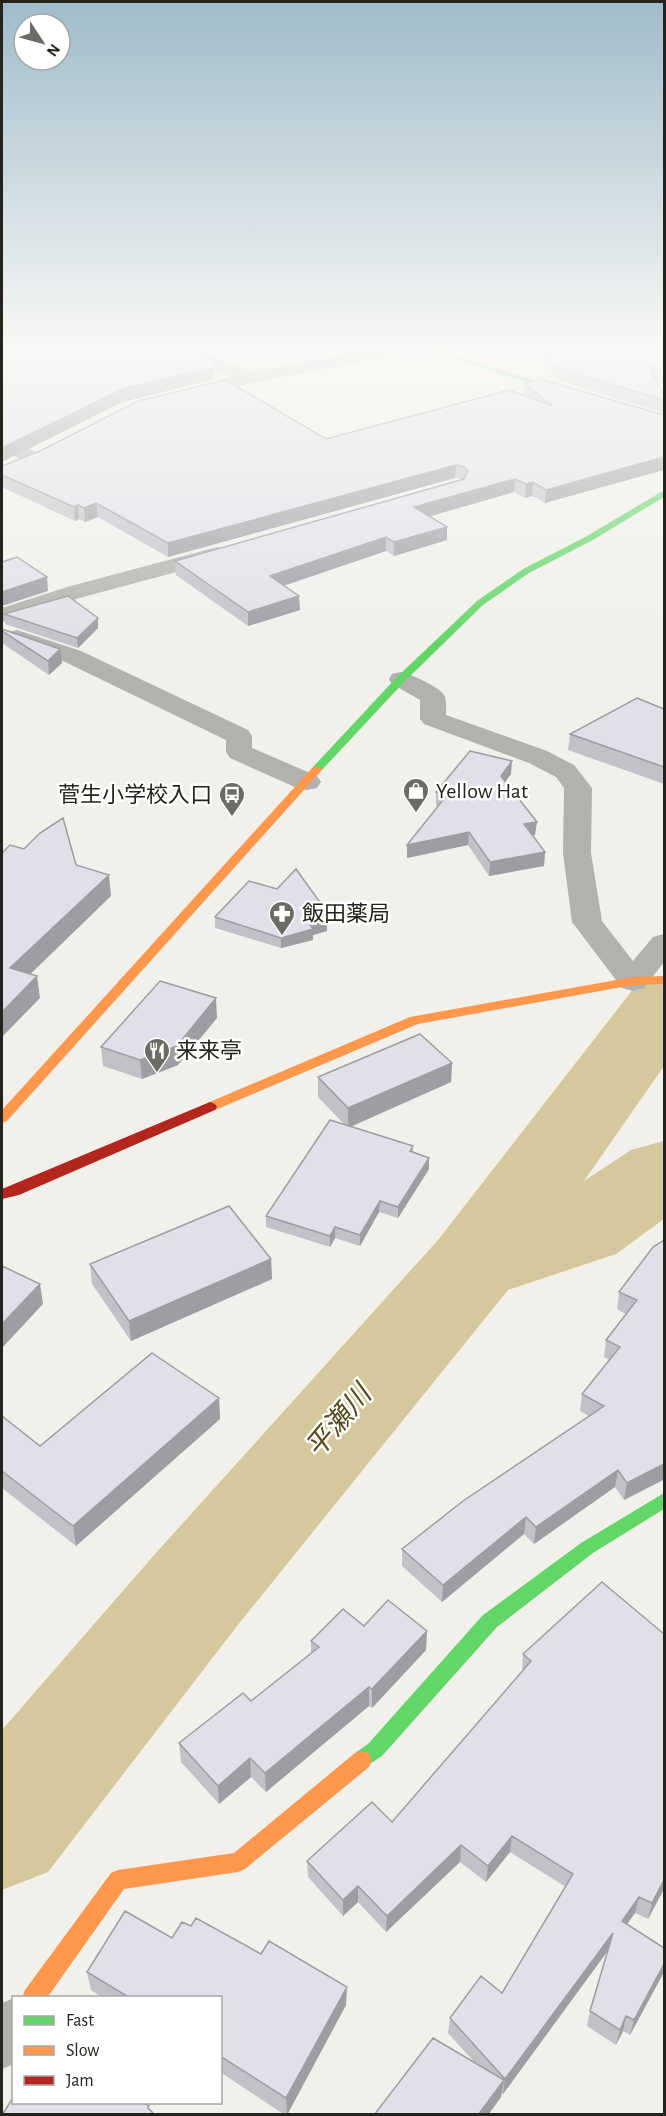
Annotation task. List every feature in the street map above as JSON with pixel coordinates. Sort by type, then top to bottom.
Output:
[{"type":"street","points":[[16,450],[33,458]]},
{"type":"street","points":[[9,469],[50,450]]},
{"type":"street","points":[[2,1118],[250,841],[401,679],[480,603],[526,571],[590,538],[664,494]]},
{"type":"street","points":[[2,615],[75,592],[233,549]]},
{"type":"street","points":[[2,632],[72,656],[239,736],[239,752],[307,782]]},
{"type":"street","points":[[401,679],[433,697],[433,719],[538,757],[565,771],[578,788],[576,853],[586,922],[639,981]]},
{"type":"street","points":[[639,981],[664,943]]},
{"type":"street","points":[[2,1194],[14,1191],[415,1020],[639,981],[664,980]]},
{"type":"street","points":[[34,1996],[118,1880],[238,1862],[375,1750],[490,1621],[587,1548],[664,1500]]},
{"type":"street","points":[[2,2042],[12,2028]]},
{"type":"building","points":[[664,450],[664,457],[546,490],[533,482],[526,484],[515,479],[414,507],[447,527],[394,542],[386,537],[270,576],[299,596],[248,612],[175,561],[464,479],[468,471],[456,465],[168,543],[96,503],[84,508],[78,505],[74,507],[2,475],[2,466],[40,451]]},
{"type":"building","points":[[17,557],[47,577],[2,592],[2,562]]},
{"type":"building","points":[[68,596],[98,618],[77,638],[4,614]]},
{"type":"building","points":[[2,629],[60,649],[48,661]]},
{"type":"building","points":[[637,698],[664,709],[664,767],[570,734]]},
{"type":"building","points":[[470,751],[512,761],[501,776],[537,822],[524,824],[545,852],[490,862],[469,832],[407,845],[447,795],[436,792]]},
{"type":"building","points":[[63,818],[76,865],[109,875],[10,968],[37,976],[2,1012],[2,853],[10,845],[24,849],[40,833]]},
{"type":"building","points":[[296,869],[329,915],[324,916],[327,920],[310,925],[313,929],[281,938],[215,917],[249,881],[277,889]]},
{"type":"building","points":[[160,981],[216,998],[177,1046],[140,1060],[101,1047]]},
{"type":"building","points":[[420,1034],[452,1063],[348,1108],[318,1077]]},
{"type":"building","points":[[330,1120],[413,1146],[410,1151],[429,1158],[398,1207],[380,1201],[360,1235],[335,1227],[330,1236],[266,1216]]},
{"type":"building","points":[[229,1206],[271,1259],[129,1321],[90,1264]]},
{"type":"building","points":[[664,1240],[664,1464],[627,1483],[618,1470],[536,1527],[526,1517],[443,1585],[402,1549],[463,1501],[604,1406],[582,1394],[620,1347],[606,1340],[637,1300],[619,1292],[653,1247]]},
{"type":"building","points":[[2,1266],[40,1284],[2,1324]]},
{"type":"building","points":[[152,1353],[219,1398],[73,1526],[2,1471],[2,1416],[40,1446]]},
{"type":"building","points":[[602,1582],[664,1634],[664,1880],[652,1903],[639,1897],[622,1921],[664,1948],[664,1964],[634,2020],[626,2016],[620,2030],[590,2011],[613,1933],[505,2079],[450,2018],[481,1976],[502,1993],[573,1874],[512,1836],[488,1866],[461,1845],[387,1916],[358,1886],[343,1900],[307,1861],[372,1802],[392,1822],[531,1661],[523,1654]]},
{"type":"building","points":[[388,1600],[427,1631],[372,1689],[369,1687],[265,1773],[250,1758],[218,1786],[179,1743],[243,1693],[251,1701],[319,1647],[311,1641],[343,1609],[364,1626]]},
{"type":"building","points":[[125,1911],[172,1938],[182,1922],[191,1926],[196,1918],[261,1954],[269,1941],[347,1987],[286,2098],[222,2057],[222,1996],[127,1996],[87,1972]]},
{"type":"building","points":[[433,2038],[504,2080],[478,2115],[374,2115]]},
{"type":"building","points":[[12,2099],[12,2104],[146,2104],[155,2115],[2,2115]]},
{"type":"waterway","name":"平瀬川","points":[[473,1265],[664,1006]]},
{"type":"waterway","points":[[473,1265],[582,1230],[664,1173]]},
{"type":"waterway","name":"平瀬川","points":[[2,1827],[196,1590],[473,1265]]},
{"type":"traffic: fast","points":[[317,769],[401,679],[480,603],[526,571],[590,538],[664,494]]},
{"type":"traffic: fast","points":[[362,1760],[375,1750],[490,1621],[587,1548],[664,1500]]},
{"type":"traffic: slow","points":[[2,1118],[317,769]]},
{"type":"traffic: slow","points":[[210,1107],[415,1020],[633,981],[664,980]]},
{"type":"traffic: slow","points":[[34,1996],[118,1880],[238,1862],[362,1760]]},
{"type":"traffic: jam","points":[[2,1194],[14,1191],[210,1107]]},
{"type":"place","name":"Yellow Hat","points":[[416,814]]},
{"type":"place","name":"菅生小学校入口","points":[[232,818]]},
{"type":"place","name":"飯田薬局","points":[[282,937]]},
{"type":"place","name":"来来亭","points":[[157,1074]]}]
